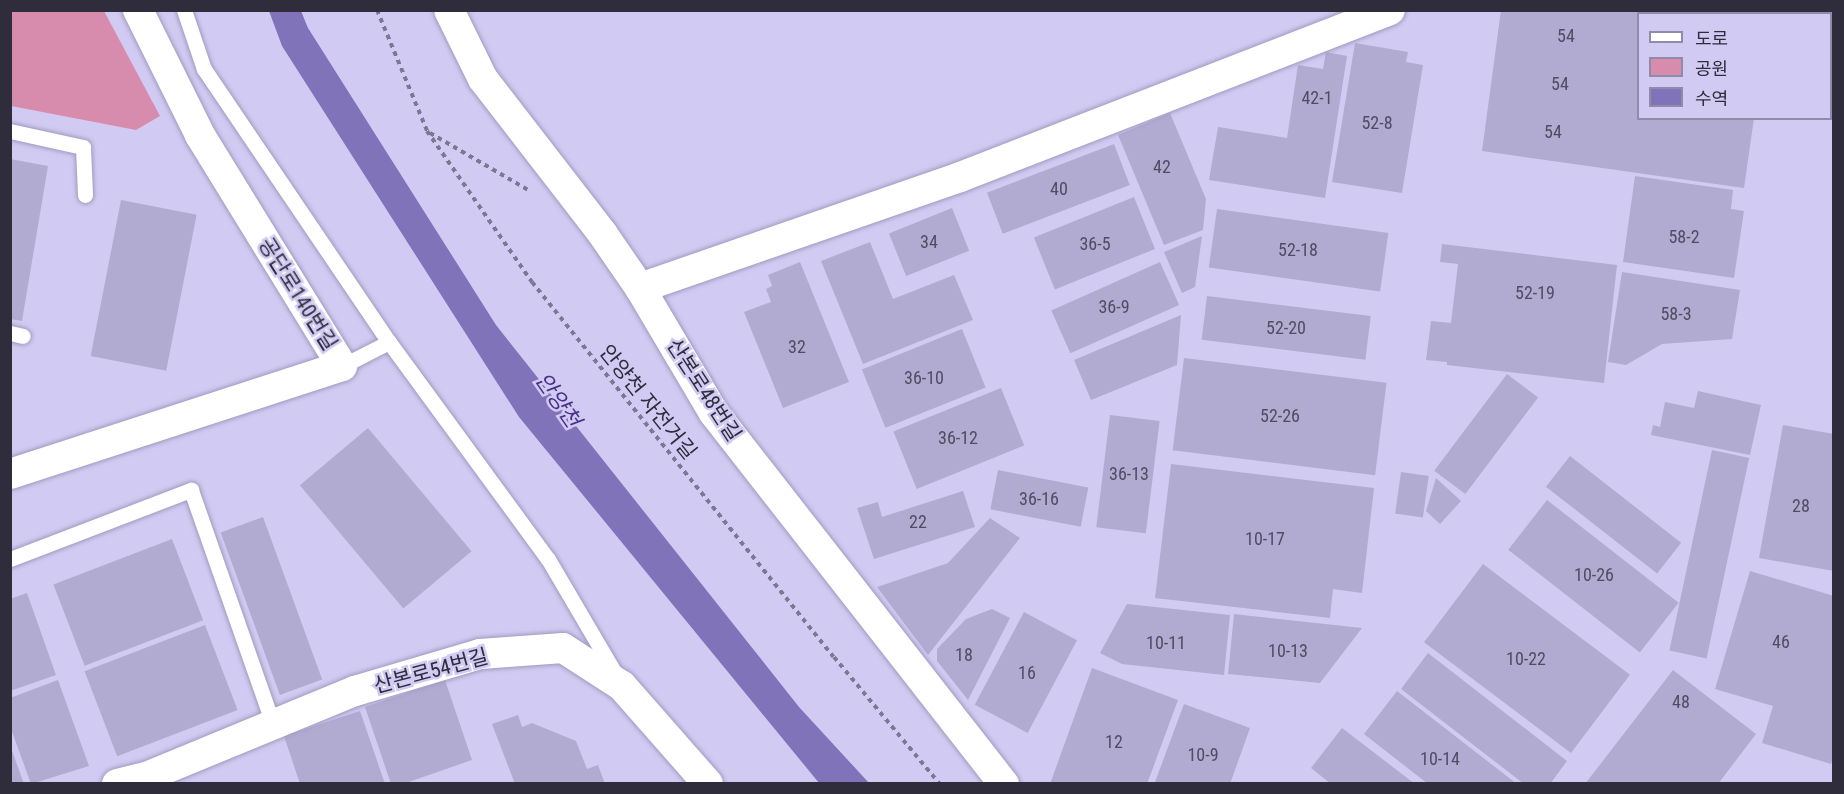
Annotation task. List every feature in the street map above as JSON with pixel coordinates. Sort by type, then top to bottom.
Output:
[{"type":"street","name":"공단로140번길","points":[[10,474],[342,366],[200,135],[138,10]]},
{"type":"street","name":"산본로48번길","points":[[449,10],[483,78],[640,288],[714,414],[1004,783]]},
{"type":"street","points":[[640,288],[960,177],[1390,10]]},
{"type":"street","name":"산본로54번길","points":[[117,783],[146,777],[355,691],[480,654],[563,648],[622,686],[708,783]]},
{"type":"lane","points":[[184,10],[204,69],[389,342],[548,559],[622,686]]},
{"type":"lane","points":[[10,131],[83,147],[85,195]]},
{"type":"lane","points":[[342,366],[389,342]]},
{"type":"lane","points":[[10,559],[191,490],[273,724]]},
{"type":"path","name":"안양천 자전거길","points":[[377,10],[427,131],[532,282],[834,657],[940,783]]},
{"type":"path","points":[[427,131],[540,197]]},
{"type":"green space","points":[[10,11],[104,11],[160,116],[136,130],[11,106]]},
{"type":"water","points":[[269,11],[301,11],[308,28],[496,325],[799,707],[869,783],[819,783],[519,417],[282,46]]},
{"type":"building","points":[[1501,10],[1769,10],[1768,12],[1637,12],[1637,120],[1754,120],[1744,188],[1482,151]]},
{"type":"building","points":[[1355,43],[1408,52],[1406,62],[1423,65],[1402,193],[1332,182]]},
{"type":"building","points":[[1326,52],[1347,56],[1325,198],[1209,180],[1218,127],[1287,138],[1298,65],[1323,69]]},
{"type":"building","points":[[1170,113],[1206,199],[1203,230],[1164,245],[1118,135]]},
{"type":"building","points":[[1114,144],[1130,185],[1003,234],[987,193]]},
{"type":"building","points":[[10,159],[48,166],[22,321],[10,319]]},
{"type":"building","points":[[1635,176],[1733,190],[1731,209],[1744,211],[1734,278],[1623,262]]},
{"type":"building","points":[[1134,197],[1155,249],[1055,289],[1034,237]]},
{"type":"building","points":[[121,200],[197,215],[166,371],[91,356]]},
{"type":"building","points":[[952,208],[969,251],[906,276],[889,233]]},
{"type":"building","points":[[1217,209],[1388,233],[1380,292],[1209,267]]},
{"type":"building","points":[[1202,236],[1195,287],[1182,293],[1164,252]]},
{"type":"building","points":[[870,242],[893,299],[954,275],[973,320],[863,364],[821,261]]},
{"type":"building","points":[[1442,244],[1617,265],[1604,383],[1447,365],[1447,362],[1426,360],[1431,321],[1451,323],[1458,264],[1440,262]]},
{"type":"building","points":[[800,262],[849,382],[783,408],[744,312],[771,302],[766,289],[772,286],[768,275]]},
{"type":"building","points":[[1160,262],[1179,305],[1070,353],[1051,310]]},
{"type":"building","points":[[1622,272],[1740,290],[1732,339],[1662,344],[1626,365],[1608,362]]},
{"type":"building","points":[[1207,296],[1371,316],[1365,360],[1202,340]]},
{"type":"building","points":[[1181,315],[1177,365],[1091,400],[1074,360]]},
{"type":"building","points":[[962,329],[986,387],[885,428],[862,369]]},
{"type":"building","points":[[1184,358],[1386,383],[1375,475],[1173,450]]},
{"type":"building","points":[[1507,374],[1538,397],[1465,494],[1434,471]]},
{"type":"building","points":[[1001,388],[1024,445],[917,489],[893,431]]},
{"type":"building","points":[[1698,391],[1761,405],[1750,455],[1651,435],[1653,425],[1660,427],[1665,402],[1694,408]]},
{"type":"building","points":[[1110,415],[1160,421],[1146,533],[1096,527]]},
{"type":"building","points":[[1783,425],[1834,434],[1834,571],[1759,558]]},
{"type":"building","points":[[368,428],[471,551],[403,609],[300,485]]},
{"type":"building","points":[[1712,450],[1749,458],[1707,658],[1669,651]]},
{"type":"building","points":[[1570,456],[1681,543],[1657,574],[1546,487]]},
{"type":"building","points":[[1171,464],[1374,488],[1362,593],[1333,589],[1330,618],[1155,598]]},
{"type":"building","points":[[998,470],[1088,488],[1081,527],[990,509]]},
{"type":"building","points":[[1401,472],[1429,476],[1423,517],[1395,514]]},
{"type":"building","points":[[1436,478],[1461,501],[1440,524],[1426,511]]},
{"type":"building","points":[[963,491],[975,527],[874,559],[857,508],[878,502],[882,517]]},
{"type":"building","points":[[1547,500],[1679,603],[1640,652],[1508,550]]},
{"type":"building","points":[[263,517],[322,680],[280,695],[221,532]]},
{"type":"building","points":[[990,518],[1020,538],[928,655],[877,587],[948,563]]},
{"type":"building","points":[[172,539],[203,620],[85,666],[53,585]]},
{"type":"building","points":[[1483,564],[1630,675],[1571,753],[1424,642]]},
{"type":"building","points":[[1750,571],[1834,596],[1834,754],[1831,764],[1762,743],[1773,706],[1715,689]]},
{"type":"building","points":[[27,593],[56,675],[10,691],[10,599]]},
{"type":"building","points":[[1127,604],[1230,615],[1224,675],[1122,664],[1100,653]]},
{"type":"building","points":[[992,609],[1010,618],[968,700],[937,661],[937,649],[966,619]]},
{"type":"building","points":[[1024,612],[1077,640],[1028,733],[975,705]]},
{"type":"building","points":[[1234,614],[1362,628],[1320,683],[1228,674]]},
{"type":"building","points":[[205,625],[238,710],[117,756],[85,671]]},
{"type":"building","points":[[1428,653],[1567,761],[1550,784],[1524,784],[1401,689]]},
{"type":"building","points":[[1092,668],[1178,700],[1147,784],[1050,784]]},
{"type":"building","points":[[1673,670],[1756,734],[1718,784],[1585,784]]},
{"type":"building","points":[[58,680],[89,766],[31,784],[10,726],[10,698]]},
{"type":"building","points":[[445,680],[472,760],[403,784],[391,784],[365,707]]},
{"type":"building","points":[[1397,691],[1517,784],[1428,784],[1364,734]]},
{"type":"building","points":[[1184,704],[1250,728],[1230,784],[1155,782]]},
{"type":"building","points":[[360,711],[385,784],[300,784],[284,736]]},
{"type":"building","points":[[518,715],[522,727],[532,723],[576,741],[587,769],[598,765],[605,784],[515,784],[492,724]]},
{"type":"building","points":[[1342,728],[1415,784],[1331,784],[1311,768]]},
{"type":"building","points":[[11,748],[24,784],[10,784]]},
{"type":"water label","name":"안양천","points":[[558,400]]}]
